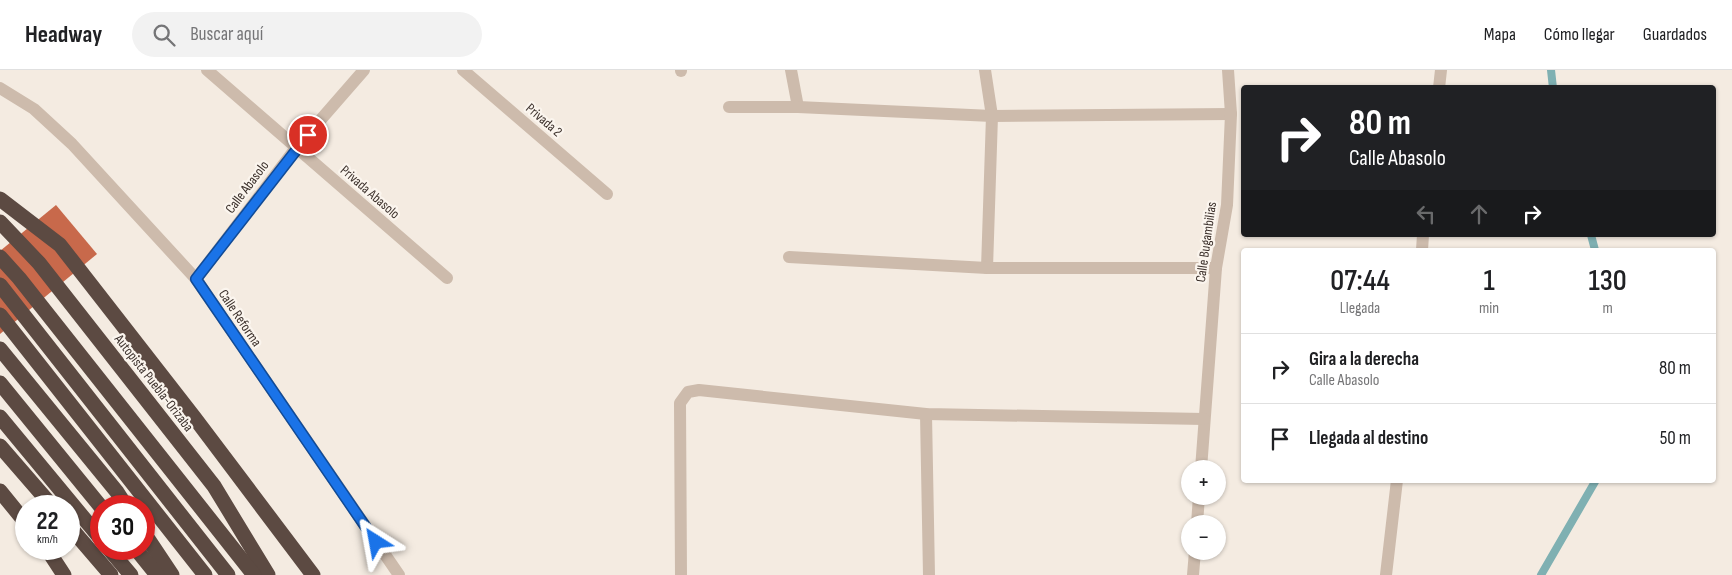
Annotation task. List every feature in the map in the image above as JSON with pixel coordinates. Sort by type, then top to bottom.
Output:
[{"type":"highway","points":[[0,200],[60,245],[314,575]]},
{"type":"highway","name":"Autopista Puebla-Orizaba","points":[[0,222],[39,263],[214,486],[268,575]]},
{"type":"highway","points":[[0,257],[19,278],[254,575]]},
{"type":"highway","points":[[0,285],[228,575]]},
{"type":"highway","points":[[0,315],[205,575]]},
{"type":"highway","points":[[0,349],[119,495]]},
{"type":"highway","points":[[0,383],[92,495]]},
{"type":"highway","points":[[0,417],[90,526]]},
{"type":"highway","points":[[0,446],[42,495]]},
{"type":"highway","points":[[0,491],[15,509]]},
{"type":"highway","points":[[80,539],[111,575]]},
{"type":"highway","points":[[155,550],[172,575]]},
{"type":"highway","points":[[54,560],[64,575]]},
{"type":"highway","points":[[118,560],[131,575]]},
{"type":"highway","points":[[145,560],[157,575]]},
{"type":"street","name":"Privada Abasolo","points":[[207,70],[447,278]]},
{"type":"street","name":"Calle Abasolo","points":[[196,279],[296,148],[364,70]]},
{"type":"street","name":"Privada 2","points":[[463,70],[606,194]]},
{"type":"street","points":[[790,70],[798,107]]},
{"type":"street","points":[[985,70],[992,116],[987,268]]},
{"type":"street","name":"Calle Bugambilias","points":[[1202,460],[1216,268],[1227,205],[1232,114],[1228,70]]},
{"type":"street","points":[[1439,85],[1441,70]]},
{"type":"street","name":"Calle Reforma","points":[[0,88],[34,109],[72,144],[196,279],[399,575]]},
{"type":"street","points":[[729,107],[798,107],[992,116],[1232,114]]},
{"type":"street","points":[[789,257],[987,268],[1216,268]]},
{"type":"street","points":[[681,575],[680,403],[688,392],[699,390],[926,414],[1204,419]]},
{"type":"street","points":[[926,414],[929,575]]},
{"type":"street","points":[[1386,575],[1397,483]]},
{"type":"street","points":[[1194,575],[1195,560]]},
{"type":"building","points":[[56,205],[97,254],[0,334],[0,251]]},
{"type":"waterway","points":[[1551,70],[1553,85]]},
{"type":"waterway","points":[[1592,237],[1594,248]]},
{"type":"waterway","points":[[1541,575],[1594,483]]},
{"type":"route","points":[[308,135],[196,279],[376,542]]}]
